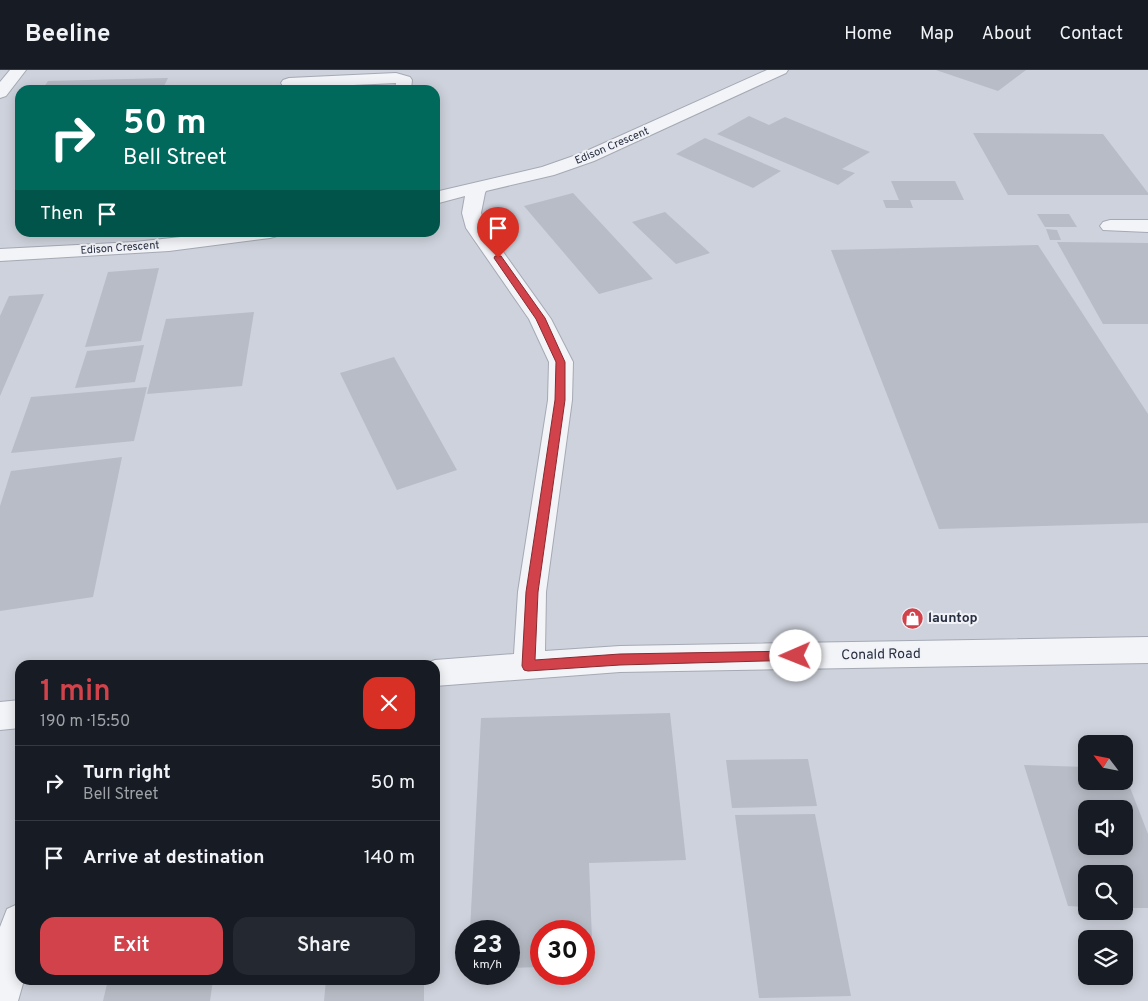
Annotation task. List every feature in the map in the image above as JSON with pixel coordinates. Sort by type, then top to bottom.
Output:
[{"type":"street","points":[[0,93],[18,70]]},
{"type":"street","name":"Edison Crescent","points":[[440,197],[588,158],[780,70]]},
{"type":"street","points":[[288,83],[396,78],[404,80],[404,85]]},
{"type":"street","points":[[478,188],[471,209],[474,223],[540,318],[561,362],[560,400],[532,592],[528,666]]},
{"type":"street","points":[[1110,226],[1148,226]]},
{"type":"street","name":"Edison Crescent","points":[[0,255],[104,250],[212,241],[232,237]]},
{"type":"street","name":"Conald Road","points":[[440,673],[620,659],[1148,650]]},
{"type":"street","points":[[0,716],[15,714]]},
{"type":"street","points":[[0,998],[15,941]]},
{"type":"shaded area","points":[[0,70],[1148,70],[1148,1001],[0,1001]]},
{"type":"building","points":[[936,70],[1026,70],[998,91]]},
{"type":"building","points":[[168,78],[164,85],[45,85],[48,81]]},
{"type":"building","points":[[749,116],[769,125],[785,117],[870,152],[842,169],[855,173],[838,185],[717,134]]},
{"type":"building","points":[[973,133],[1103,134],[1148,195],[1008,195]]},
{"type":"building","points":[[705,138],[781,171],[753,188],[676,154]]},
{"type":"building","points":[[891,181],[955,181],[964,200],[910,200],[913,208],[886,208],[883,200],[899,200]]},
{"type":"building","points":[[573,193],[653,279],[599,294],[524,206]]},
{"type":"building","points":[[665,212],[710,253],[676,264],[632,222]]},
{"type":"building","points":[[1037,214],[1069,214],[1077,227],[1045,227]]},
{"type":"building","points":[[1046,229],[1057,230],[1061,240],[1050,240]]},
{"type":"building","points":[[1057,242],[1148,243],[1148,324],[1103,324]]},
{"type":"building","points":[[1038,245],[1148,414],[1148,523],[939,529],[831,250]]},
{"type":"building","points":[[159,268],[141,341],[85,347],[108,272]]},
{"type":"building","points":[[44,294],[0,396],[0,316],[9,296]]},
{"type":"building","points":[[254,312],[242,386],[147,394],[166,319]]},
{"type":"building","points":[[144,345],[135,382],[75,388],[87,351]]},
{"type":"building","points":[[394,357],[457,470],[397,490],[340,373]]},
{"type":"building","points":[[147,387],[134,441],[11,453],[31,397]]},
{"type":"building","points":[[122,457],[93,597],[0,611],[0,506],[11,471]]},
{"type":"building","points":[[670,713],[686,860],[589,863],[591,920],[530,920],[530,967],[520,968],[520,920],[471,920],[481,718]]},
{"type":"building","points":[[808,759],[817,806],[732,808],[726,760]]},
{"type":"building","points":[[1024,765],[1078,767],[1078,790],[1131,790],[1148,834],[1148,908],[1133,908],[1133,865],[1078,865],[1078,907],[1068,906]]},
{"type":"building","points":[[815,814],[851,996],[759,998],[735,815]]},
{"type":"building","points":[[107,985],[212,985],[210,1001],[103,1001]]},
{"type":"building","points":[[326,985],[424,985],[424,1001],[324,1001]]},
{"type":"place","name":"launtop","points":[[912,618]]},
{"type":"route","points":[[498,258],[540,318],[561,362],[560,400],[532,592],[528,666],[620,659],[796,656]]}]
